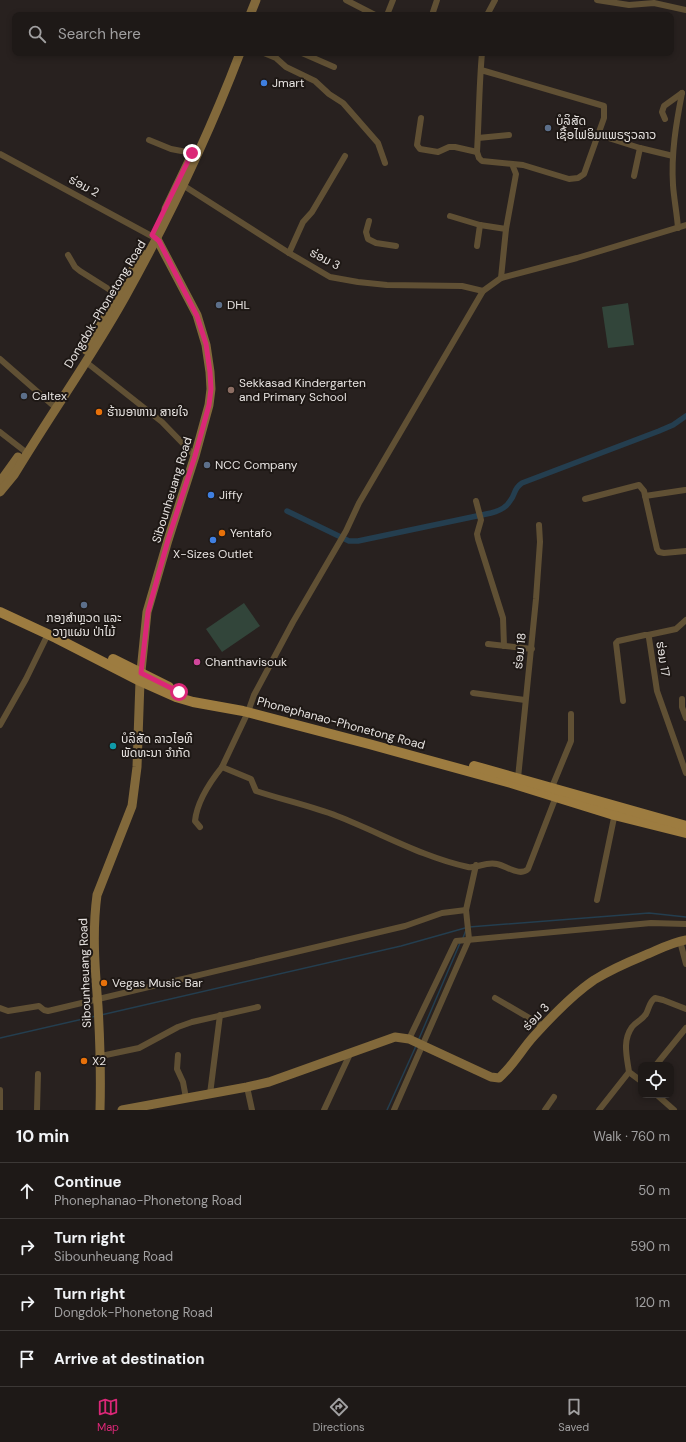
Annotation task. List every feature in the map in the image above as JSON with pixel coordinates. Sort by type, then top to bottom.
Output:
[{"type":"main road","name":"Phonephanao-Phonetong Road","points":[[0,606],[54,635],[140,677],[176,697],[193,702],[249,709],[518,778],[616,810],[684,829]]},
{"type":"main road","name":"Phonephanao-Phonetong Road","points":[[0,612],[54,635]]},
{"type":"main road","name":"Phonephanao-Phonetong Road","points":[[249,709],[369,744],[556,791]]},
{"type":"street","points":[[251,12],[256,0]]},
{"type":"street","points":[[256,12],[261,0]]},
{"type":"street","points":[[346,0],[369,12]]},
{"type":"street","points":[[388,12],[393,0]]},
{"type":"street","points":[[433,12],[437,0]]},
{"type":"street","points":[[489,12],[495,0]]},
{"type":"street","points":[[597,0],[629,5],[649,2],[686,10]]},
{"type":"street","name":"Dongdok-Phonetong Road","points":[[181,184],[192,153],[234,56]]},
{"type":"street","name":"Dongdok-Phonetong Road","points":[[0,482],[25,451],[54,406],[86,362],[125,298],[229,83],[239,56]]},
{"type":"street","points":[[271,56],[276,58],[286,67],[315,82],[343,103],[378,143],[385,163]]},
{"type":"street","points":[[309,56],[334,67]]},
{"type":"street","points":[[481,70],[604,106],[604,118],[584,174],[578,178],[569,179],[523,165],[482,161],[479,158],[477,152],[478,138],[481,70],[482,56]]},
{"type":"street","points":[[665,119],[662,112],[664,106],[682,93],[676,123],[673,156],[673,184],[678,228]]},
{"type":"street","points":[[421,118],[417,145],[420,149],[438,152],[449,147],[455,147],[477,152]]},
{"type":"street","points":[[599,134],[640,148],[673,156]]},
{"type":"street","points":[[478,138],[509,135]]},
{"type":"street","points":[[149,140],[171,149],[192,153]]},
{"type":"street","points":[[634,176],[640,148]]},
{"type":"street","name":"ຮ່ອມ 2","points":[[0,154],[155,237]]},
{"type":"street","points":[[289,253],[303,222],[312,212],[345,156]]},
{"type":"street","points":[[501,278],[506,229],[516,174],[512,164]]},
{"type":"street","name":"ຮ່ອມ 3","points":[[181,184],[313,268],[336,279],[387,285],[456,286],[475,288],[483,291]]},
{"type":"street","points":[[450,216],[480,225],[506,229]]},
{"type":"street","points":[[369,221],[366,232],[368,239],[376,243],[396,246]]},
{"type":"street","points":[[477,246],[480,225]]},
{"type":"street","points":[[200,827],[195,821],[196,813],[210,782],[222,767],[254,695],[293,622],[346,532],[359,503],[483,291],[501,278],[577,258],[686,225]]},
{"type":"street","name":"Dongdok-Phonetong Road","points":[[54,406],[118,295],[155,237]]},
{"type":"street","name":"Sibounheuang Road","points":[[100,1110],[101,1056],[94,942],[97,895],[132,806],[137,767],[140,677],[148,612],[168,540],[195,456],[209,405],[211,389],[206,344],[197,316],[155,237]]},
{"type":"street","points":[[68,256],[80,271],[118,295]]},
{"type":"street","points":[[0,359],[54,406]]},
{"type":"street","points":[[86,362],[162,422],[195,456]]},
{"type":"street","points":[[0,432],[25,451]]},
{"type":"street","name":"Dongdok-Phonetong Road","points":[[0,492],[14,475],[25,451]]},
{"type":"street","points":[[585,499],[639,485],[644,491],[655,545],[659,552],[686,551]]},
{"type":"street","points":[[645,496],[685,490]]},
{"type":"street","points":[[476,501],[481,520],[477,534],[503,618],[504,646]]},
{"type":"street","name":"ຮ່ອມ 18","points":[[518,778],[525,700],[532,649],[540,542],[538,525]]},
{"type":"street","points":[[648,635],[676,630],[686,620]]},
{"type":"street","name":"ຮ່ອມ 17","points":[[623,701],[616,642],[645,634],[648,635],[650,638],[657,691],[686,773]]},
{"type":"street","points":[[0,725],[26,679],[54,635]]},
{"type":"street","points":[[488,644],[532,649]]},
{"type":"street","points":[[473,693],[525,700]]},
{"type":"street","points":[[682,699],[682,707],[686,718]]},
{"type":"street","points":[[222,767],[250,779],[256,791],[338,817],[419,852],[469,867],[488,863],[498,864],[519,872],[527,870],[556,791],[571,741],[571,714]]},
{"type":"street","points":[[597,900],[616,810]]},
{"type":"street","points":[[394,1110],[468,938],[466,911],[476,866]]},
{"type":"street","points":[[0,1008],[4,1011],[8,1011],[39,1006],[48,1011],[97,1001],[405,926],[442,913],[466,911]]},
{"type":"street","points":[[122,1110],[269,1082],[395,1038],[410,1040],[454,943],[458,940],[651,923],[686,924]]},
{"type":"street","points":[[683,941],[686,964]]},
{"type":"street","name":"ຮ່ອມ 3","points":[[410,1040],[491,1078],[499,1078],[514,1063],[531,1039],[543,1026],[593,981],[620,966],[666,945],[683,941]]},
{"type":"street","points":[[495,998],[543,1026]]},
{"type":"street","points":[[638,1079],[629,1072],[626,1054],[627,1037],[634,1025],[646,1014],[651,1001],[655,998],[686,1009]]},
{"type":"street","points":[[101,1056],[139,1048],[178,1027],[220,1015],[258,1007]]},
{"type":"street","points":[[210,1094],[220,1015]]},
{"type":"street","points":[[658,1062],[686,1028]]},
{"type":"street","points":[[324,1110],[350,1054]]},
{"type":"street","points":[[178,1055],[177,1069],[186,1098]]},
{"type":"street","points":[[599,1110],[629,1072]]},
{"type":"street","points":[[37,1110],[38,1074]]},
{"type":"street","points":[[247,1087],[252,1110]]},
{"type":"street","points":[[0,1090],[0,1110]]},
{"type":"street","points":[[545,1110],[554,1097]]},
{"type":"street","points":[[660,1098],[674,1110]]},
{"type":"green space","points":[[628,303],[634,345],[608,348],[602,307]]},
{"type":"green space","points":[[244,603],[260,626],[222,652],[206,629]]},
{"type":"waterway","points":[[287,511],[349,541],[358,541],[491,513],[506,506],[517,487],[522,483],[659,431],[673,425],[686,416]]},
{"type":"waterway","points":[[469,927],[649,913],[686,917]]},
{"type":"waterway","points":[[101,1015],[401,946],[465,928]]},
{"type":"waterway","points":[[463,938],[466,930]]},
{"type":"waterway","points":[[418,1041],[460,943]]},
{"type":"waterway","points":[[0,1038],[96,1016]]},
{"type":"waterway","points":[[387,1110],[416,1046]]},
{"type":"place","name":"Jmart","points":[[264,83]]},
{"type":"place","name":"ບໍລິສັດ ເຊື້ອໄຟອິມແພຣຽວລາວ","points":[[548,128]]},
{"type":"place","name":"DHL","points":[[219,305]]},
{"type":"place","name":"Sekkasad Kindergarten and Primary School","points":[[231,390]]},
{"type":"place","name":"Caltex","points":[[24,396]]},
{"type":"place","name":"ຮ້ານອາຫານ ສາຍໃຈ","points":[[99,412]]},
{"type":"place","name":"NCC Company","points":[[207,465]]},
{"type":"place","name":"Jiffy","points":[[211,495]]},
{"type":"place","name":"Yentafo","points":[[222,533]]},
{"type":"place","name":"X-Sizes Outlet","points":[[213,540]]},
{"type":"place","name":"ກອງສໍາຫຼວດ ແລະ ວາງແຜນ ປ່າໄມ້","points":[[84,605]]},
{"type":"place","name":"Chanthavisouk","points":[[197,662]]},
{"type":"place","name":"ບໍລິສັດ ລາວໄອທີ ພັດທະນາ ຈຳກັດ","points":[[113,746]]},
{"type":"place","name":"Vegas Music Bar","points":[[104,983]]},
{"type":"place","name":"X2","points":[[84,1061]]},
{"type":"route","points":[[179,692],[141,673],[148,612],[168,540],[195,456],[209,405],[211,389],[206,344],[197,316],[159,241],[152,235],[192,153]]}]
